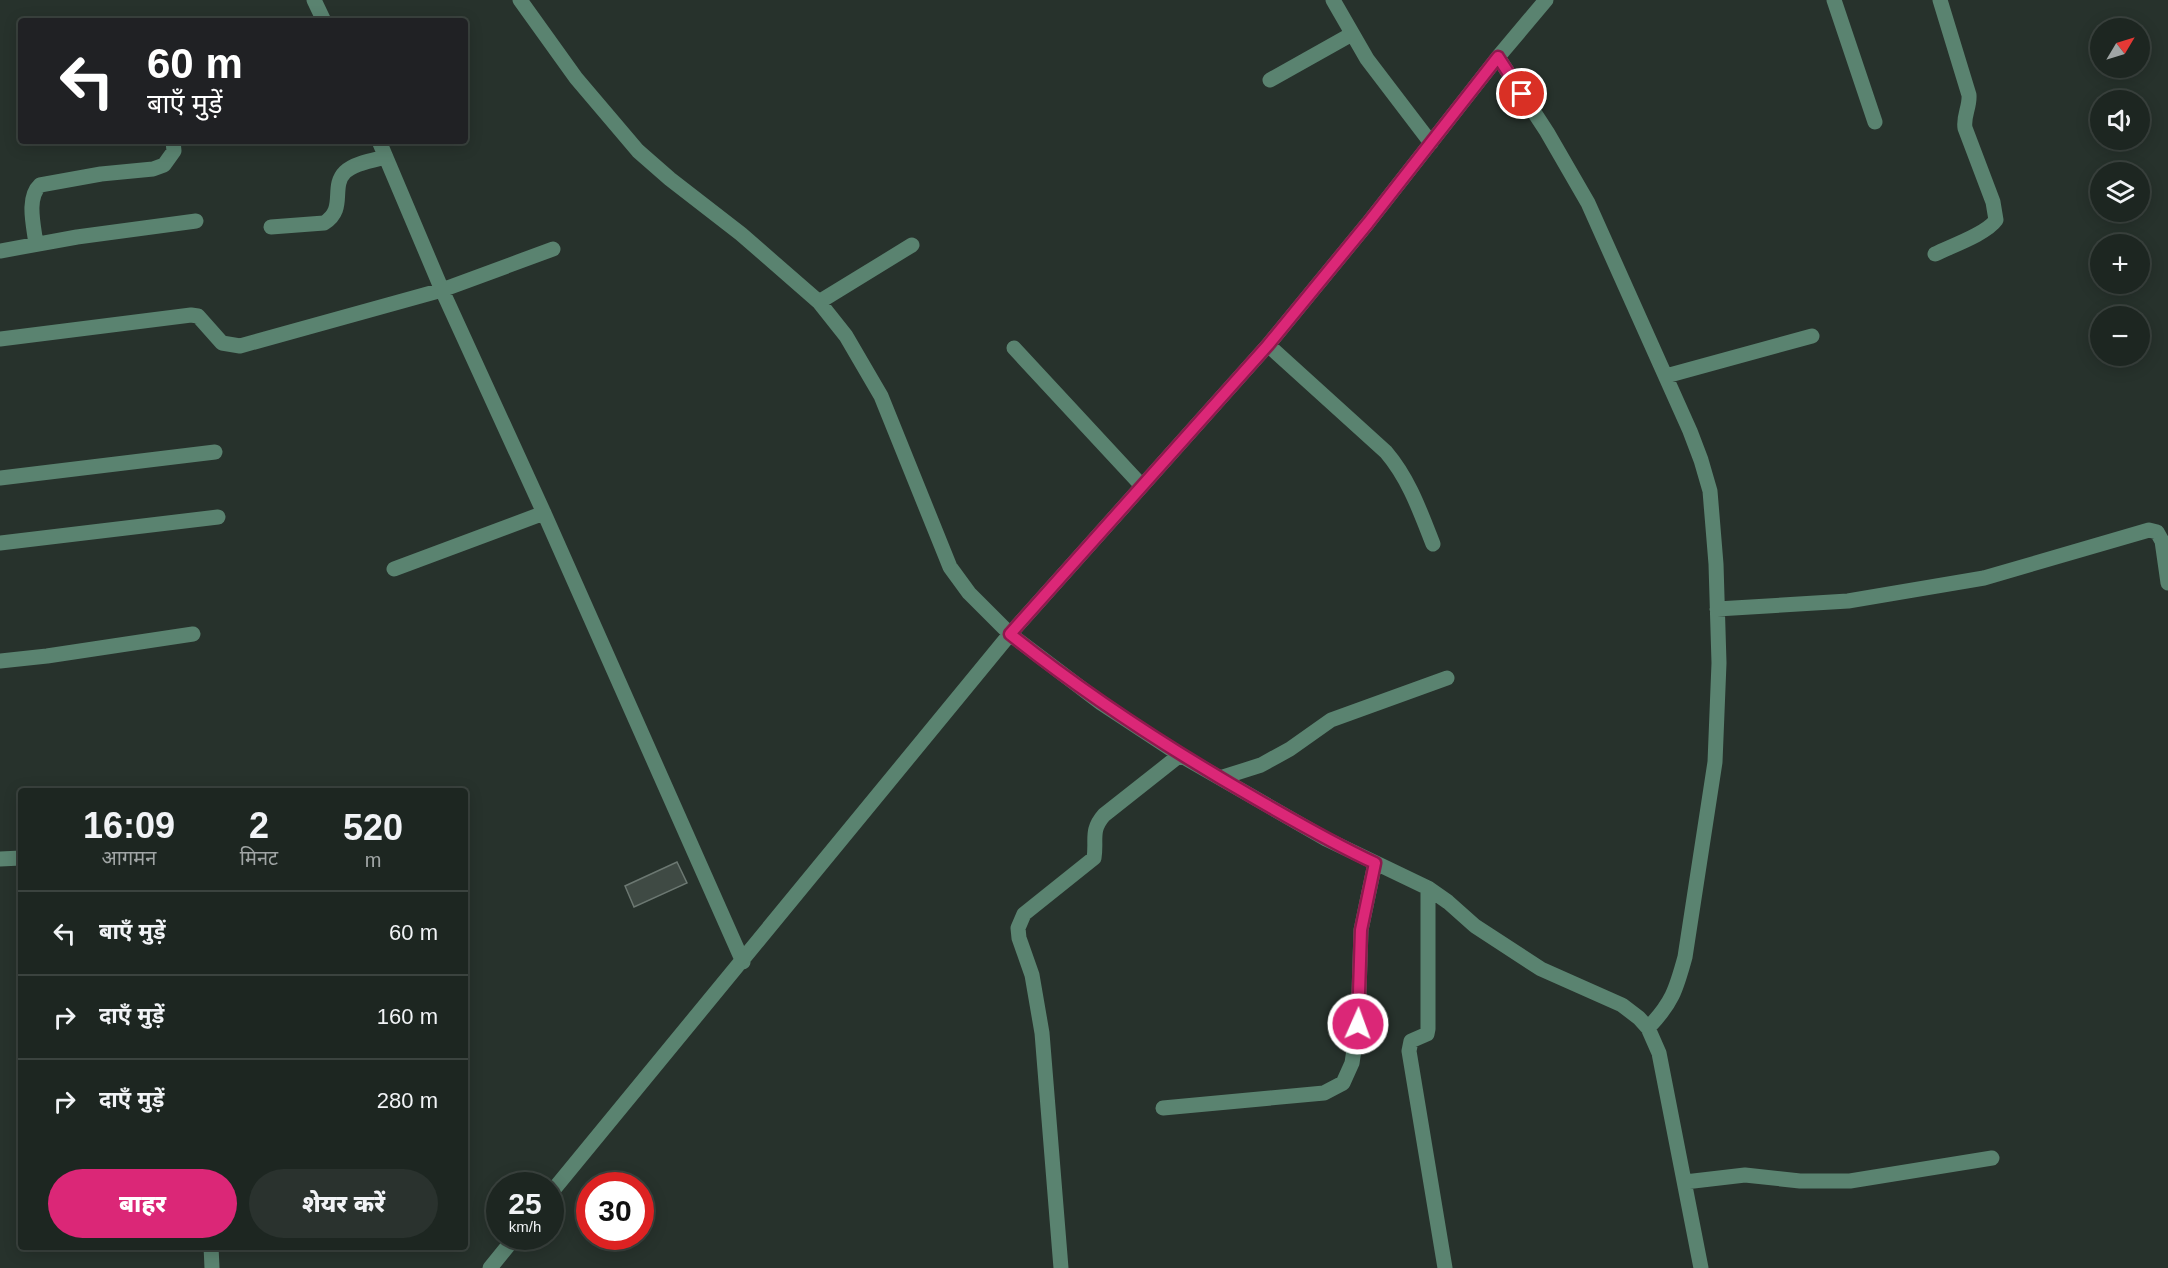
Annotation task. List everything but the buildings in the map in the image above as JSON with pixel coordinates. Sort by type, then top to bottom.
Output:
[{"type":"street","points":[[314,0],[323,18]]},
{"type":"street","points":[[520,0],[576,78],[638,151],[741,234],[819,302],[846,336],[881,396],[950,567],[969,593],[1010,634],[1101,703],[1180,755],[1326,839],[1428,888],[1509,950],[1540,969],[1622,1005],[1639,1018],[1648,1028],[1659,1053],[1701,1268]]},
{"type":"street","points":[[1333,0],[1367,59],[1431,143]]},
{"type":"street","points":[[564,1177],[1010,634],[1268,345],[1546,0]]},
{"type":"street","points":[[1834,0],[1875,122]]},
{"type":"street","points":[[1935,254],[1992,225],[1996,220],[1993,202],[1965,128],[1964,119],[1970,103],[1969,95],[1940,0]]},
{"type":"street","points":[[1270,80],[1352,34]]},
{"type":"street","points":[[1498,57],[1547,132],[1583,194],[1666,376],[1701,460],[1710,491],[1715,544],[1719,663],[1715,762],[1690,930],[1674,993],[1661,1014],[1648,1028]]},
{"type":"street","points":[[36,244],[32,202],[36,189],[40,185],[164,165],[174,150],[173,144]]},
{"type":"street","points":[[380,144],[442,290],[544,513],[743,962]]},
{"type":"street","points":[[271,227],[324,223],[336,213],[339,184],[343,174],[350,168],[386,157]]},
{"type":"street","points":[[0,251],[77,237],[196,221]]},
{"type":"street","points":[[819,302],[912,245]]},
{"type":"street","points":[[0,339],[191,315],[198,316],[222,343],[240,346],[442,290],[553,249]]},
{"type":"street","points":[[1666,376],[1812,336]]},
{"type":"street","points":[[1268,345],[1386,452],[1400,468],[1413,491],[1433,544]]},
{"type":"street","points":[[1014,348],[1142,486]]},
{"type":"street","points":[[0,478],[215,452]]},
{"type":"street","points":[[394,569],[544,513]]},
{"type":"street","points":[[0,543],[218,517]]},
{"type":"street","points":[[1717,609],[1848,600],[1984,578],[2149,530],[2157,532],[2162,541],[2168,583]]},
{"type":"street","points":[[0,661],[193,634]]},
{"type":"street","points":[[1220,778],[1261,765],[1290,749],[1331,720],[1447,678]]},
{"type":"street","points":[[1062,1268],[1042,1033],[1032,975],[1019,938],[1018,928],[1020,920],[1030,909],[1094,858],[1094,833],[1097,823],[1104,814],[1180,755]]},
{"type":"street","points":[[0,860],[18,858]]},
{"type":"street","points":[[1163,1108],[1324,1093],[1343,1083],[1352,1063],[1358,1024],[1361,930],[1375,863]]},
{"type":"street","points":[[1428,888],[1428,1029],[1427,1034],[1412,1041],[1409,1051],[1445,1268]]},
{"type":"street","points":[[1685,1182],[1745,1175],[1800,1180],[1850,1181],[1992,1158]]},
{"type":"street","points":[[211,1250],[212,1268]]},
{"type":"street","points":[[490,1268],[505,1250]]},
{"type":"route","points":[[1358,1024],[1361,930],[1375,863],[1326,839],[1180,755],[1101,703],[1010,634],[1268,345],[1368,223],[1498,57],[1522,94]]}]
